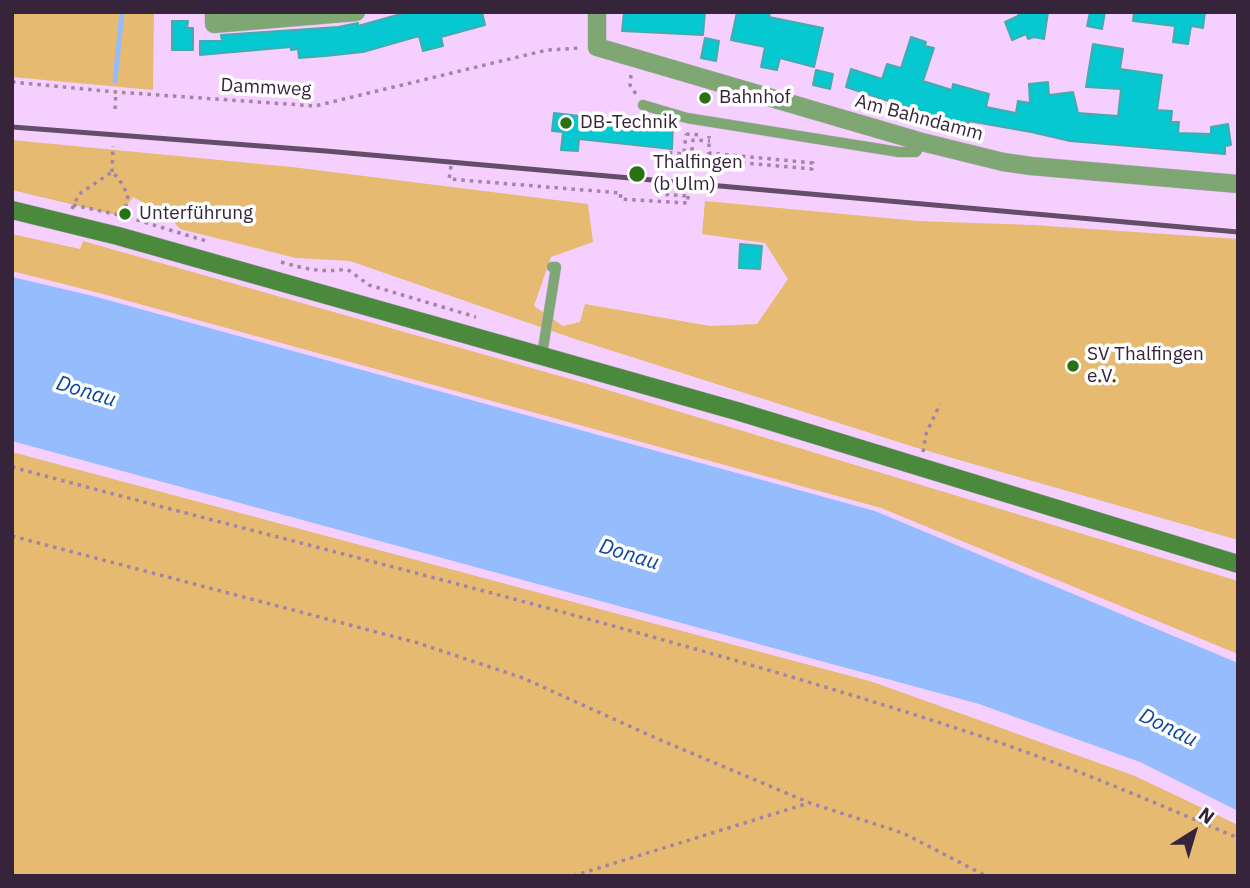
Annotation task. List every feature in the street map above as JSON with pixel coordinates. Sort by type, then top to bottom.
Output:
[{"type":"street","points":[[214,12],[214,24],[356,12]]},
{"type":"street","points":[[597,12],[597,47]]},
{"type":"street","name":"Am Bahndamm","points":[[597,47],[922,142],[1031,166],[1238,184]]},
{"type":"street","points":[[12,210],[85,227],[740,412],[1238,564]]},
{"type":"lane","points":[[643,104],[687,118],[899,152],[916,152],[922,142]]},
{"type":"lane","points":[[541,355],[556,267],[552,267]]},
{"type":"path","name":"Dammweg","points":[[12,82],[315,106],[547,50],[597,47]]},
{"type":"path","points":[[630,85],[632,71]]},
{"type":"path","points":[[115,109],[116,92]]},
{"type":"path","points":[[663,164],[664,152],[684,154],[686,134],[710,136],[710,141],[709,153],[813,163],[813,169],[691,159],[693,140],[710,141]]},
{"type":"path","points":[[112,172],[113,146]]},
{"type":"path","points":[[451,166],[449,179],[621,193],[620,199],[688,204],[688,194],[657,194]]},
{"type":"path","points":[[73,205],[124,216]]},
{"type":"path","points":[[922,454],[926,434],[940,404]]},
{"type":"path","points":[[12,467],[566,614],[970,732],[1128,792],[1238,838]]},
{"type":"path","points":[[12,536],[418,643],[523,678],[810,803],[904,833],[986,876]]},
{"type":"path","points":[[573,876],[810,803]]},
{"type":"path","points":[[972,876],[976,869]]},
{"type":"shaded area","points":[[12,12],[154,12],[153,90],[12,77]]},
{"type":"shaded area","points":[[12,140],[292,167],[588,204],[593,242],[551,257],[534,306],[563,326],[580,322],[585,304],[710,326],[757,324],[788,279],[765,243],[702,234],[705,201],[918,221],[1033,225],[1238,239],[1238,540],[914,447],[572,338],[350,261],[296,258],[180,229],[169,216],[133,197],[120,216],[12,190]]},
{"type":"shaded area","points":[[12,234],[80,249],[83,241],[588,384],[1238,581],[1238,654],[881,508],[12,271]]},
{"type":"shaded area","points":[[12,452],[873,682],[1135,776],[1238,825],[1238,876],[12,876]]},
{"type":"water","name":"Donau","points":[[12,277],[93,296],[875,511],[1238,663],[1238,811],[1140,762],[979,704],[12,441]]},
{"type":"building","points":[[408,12],[482,12],[485,25],[441,37],[443,46],[423,51],[419,36],[363,52],[325,56],[299,58],[298,49],[291,50],[291,47],[200,55],[200,41],[222,41],[221,35],[338,27],[358,23],[358,26]]},
{"type":"building","points":[[624,12],[705,12],[703,35],[622,31]]},
{"type":"building","points":[[737,12],[770,12],[769,17],[823,28],[814,67],[780,58],[777,70],[761,67],[765,47],[731,40]]},
{"type":"building","points":[[1019,12],[1048,12],[1044,39],[1028,39],[1026,34],[1012,40],[1005,22],[1018,16]]},
{"type":"building","points":[[1090,12],[1105,12],[1102,29],[1087,26]]},
{"type":"building","points":[[1134,12],[1205,12],[1203,28],[1191,26],[1188,44],[1173,42],[1175,26],[1133,21]]},
{"type":"building","points":[[172,21],[188,21],[187,28],[193,28],[193,50],[172,50]]},
{"type":"building","points":[[911,37],[934,48],[923,81],[952,90],[953,84],[989,94],[986,107],[1016,113],[1018,101],[1030,103],[1029,84],[1048,82],[1049,95],[1073,92],[1078,113],[1118,116],[1121,89],[1086,87],[1093,44],[1123,49],[1120,69],[1162,75],[1157,110],[1172,111],[1171,122],[1179,122],[1178,133],[1211,134],[1211,127],[1228,124],[1231,145],[1225,146],[1225,154],[1070,141],[940,118],[846,87],[851,69],[882,79],[887,64],[901,68]]},
{"type":"building","points":[[705,38],[719,41],[716,61],[701,58]]},
{"type":"building","points":[[816,70],[833,74],[830,89],[813,85]]},
{"type":"building","points":[[554,113],[656,125],[657,122],[673,122],[672,149],[579,139],[578,151],[561,150],[563,132],[552,131]]},
{"type":"building","points":[[740,244],[762,246],[760,269],[739,268]]},
{"type":"waterway","points":[[115,81],[122,12]]},
{"type":"railway","points":[[12,127],[326,151],[1238,232]]},
{"type":"place","name":"Bahnhof","points":[[705,98]]},
{"type":"place","name":"DB-Technik","points":[[566,123]]},
{"type":"place","name":"Thalfingen (b Ulm)","points":[[637,174]]},
{"type":"place","name":"Unterführung","points":[[125,214]]},
{"type":"place","name":"SV Thalfingen e.V.","points":[[1073,366]]}]
